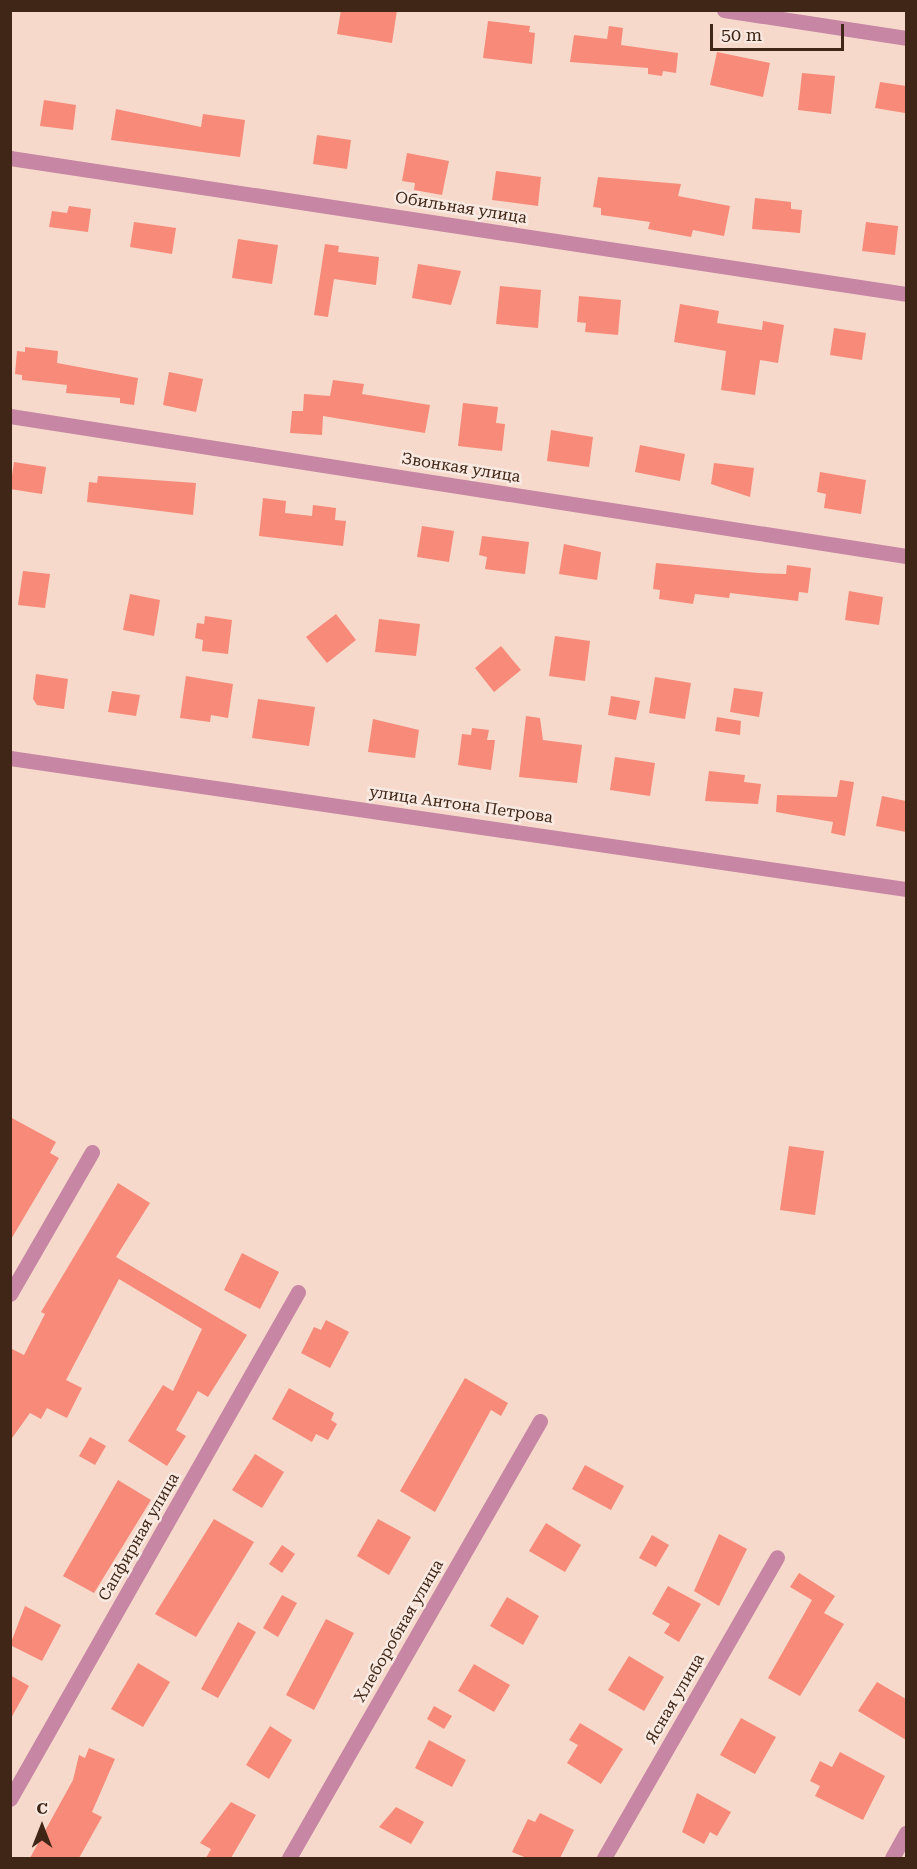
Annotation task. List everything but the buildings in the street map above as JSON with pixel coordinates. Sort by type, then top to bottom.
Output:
[{"type":"street","points":[[724,10],[906,38]]},
{"type":"street","name":"Обильная улица","points":[[10,158],[906,294]]},
{"type":"street","name":"Звонкая улица","points":[[10,416],[906,556]]},
{"type":"street","name":"улица Антона Петрова","points":[[10,758],[906,889]]},
{"type":"street","points":[[10,1294],[92,1152]]},
{"type":"street","name":"Сапфирная улица","points":[[10,1799],[298,1292]]},
{"type":"street","name":"Хлеборобная улица","points":[[289,1858],[540,1421]]},
{"type":"street","name":"Ясная улица","points":[[604,1858],[777,1557]]},
{"type":"street","points":[[892,1858],[906,1833]]}]
